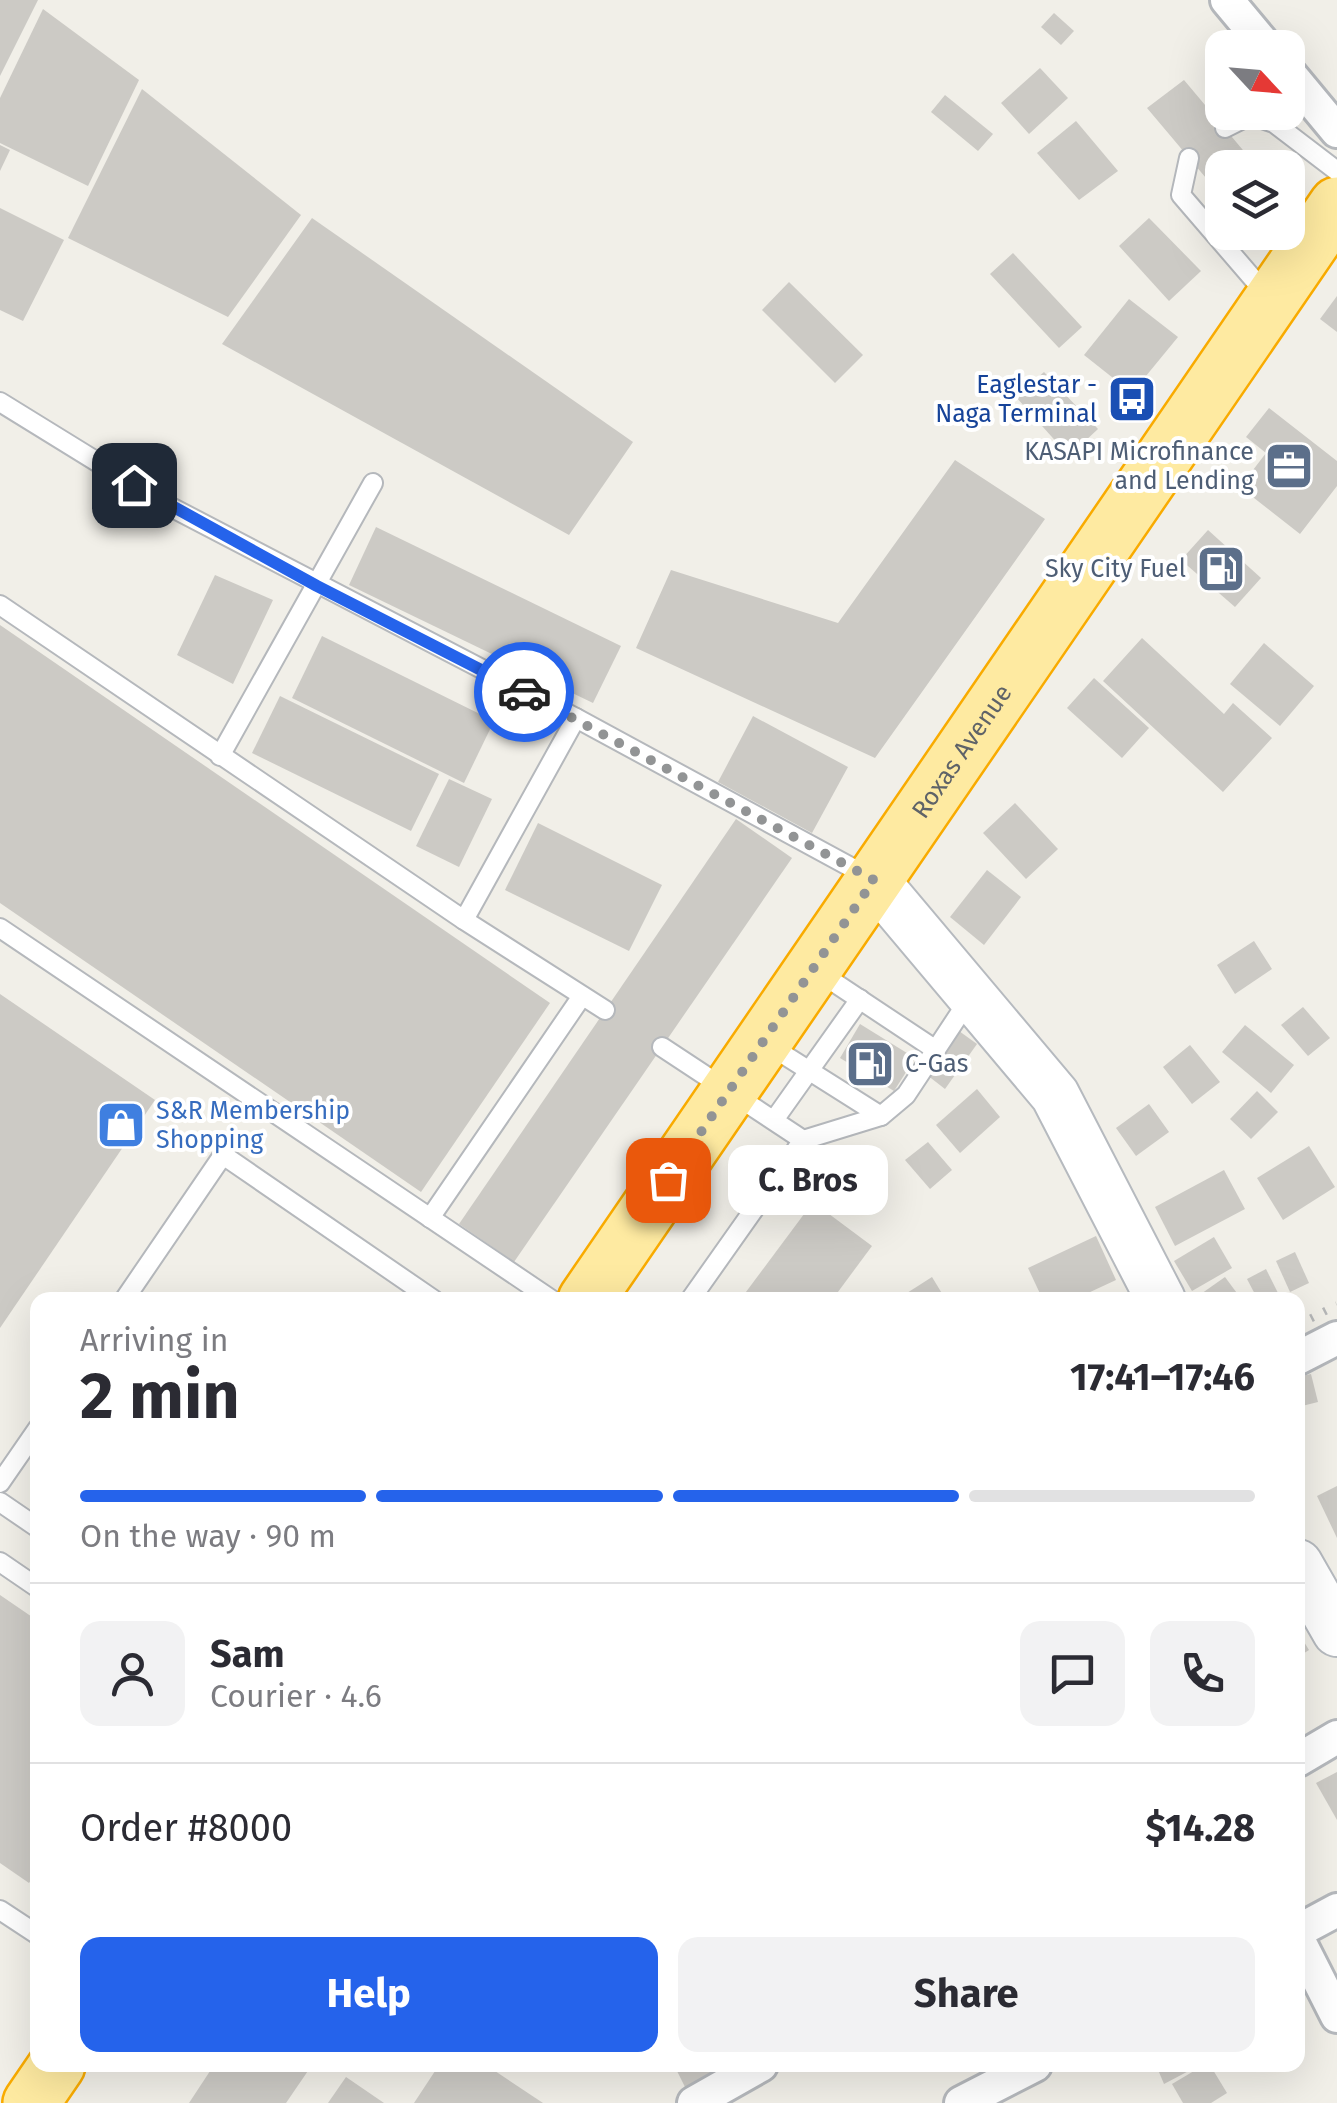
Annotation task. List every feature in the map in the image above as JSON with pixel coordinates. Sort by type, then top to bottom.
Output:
[{"type":"highway","name":"Roxas Avenue","points":[[591,1292],[1337,205]]},
{"type":"highway","points":[[30,2103],[52,2072]]},
{"type":"main road","points":[[874,880],[1055,1095],[1158,1292]]},
{"type":"street","points":[[1227,0],[1252,30]]},
{"type":"street","points":[[1305,92],[1337,131]]},
{"type":"street","points":[[1305,1354],[1337,1338]]},
{"type":"street","points":[[1305,1756],[1337,1738]]},
{"type":"street","points":[[1305,1926],[1337,1910]]},
{"type":"street","points":[[1305,1953],[1337,2016]]},
{"type":"street","points":[[694,2103],[749,2072]]},
{"type":"street","points":[[960,2103],[1021,2072]]},
{"type":"lane","points":[[1283,130],[1337,171]]},
{"type":"lane","points":[[1189,158],[1181,195],[1272,300]]},
{"type":"lane","points":[[0,402],[167,506],[576,718],[874,880]]},
{"type":"lane","points":[[220,756],[374,484]]},
{"type":"lane","points":[[0,605],[464,920],[605,1010]]},
{"type":"lane","points":[[464,920],[576,718]]},
{"type":"lane","points":[[0,928],[540,1292]]},
{"type":"lane","points":[[813,968],[936,1050]]},
{"type":"lane","points":[[430,1218],[582,996]]},
{"type":"lane","points":[[696,1292],[804,1140],[880,1116],[906,1096],[970,998]]},
{"type":"lane","points":[[774,1120],[860,999]]},
{"type":"lane","points":[[763,1042],[880,1116]]},
{"type":"lane","points":[[662,1047],[804,1140]]},
{"type":"lane","points":[[130,1292],[223,1156],[422,1292]]},
{"type":"lane","points":[[0,1483],[30,1440]]},
{"type":"lane","points":[[0,1502],[30,1523]]},
{"type":"lane","points":[[0,1562],[30,1583]]},
{"type":"lane","points":[[0,1910],[30,1930]]},
{"type":"building","points":[[0,0],[38,0],[0,76]]},
{"type":"building","points":[[43,9],[139,80],[88,186],[0,143],[0,98]]},
{"type":"building","points":[[1054,13],[1074,31],[1061,45],[1041,27]]},
{"type":"building","points":[[1040,68],[1068,98],[1029,134],[1001,103]]},
{"type":"building","points":[[1184,80],[1205,105],[1205,130],[1226,130],[1243,150],[1205,150],[1205,177],[1147,108]]},
{"type":"building","points":[[142,89],[301,215],[228,317],[68,238]]},
{"type":"building","points":[[945,95],[993,134],[978,151],[931,112]]},
{"type":"building","points":[[1076,121],[1118,171],[1079,200],[1037,153]]},
{"type":"building","points":[[0,145],[10,150],[0,171]]},
{"type":"building","points":[[0,208],[64,240],[23,321],[0,310]]},
{"type":"building","points":[[312,218],[633,442],[569,535],[222,344]]},
{"type":"building","points":[[1149,218],[1201,271],[1169,301],[1119,246]]},
{"type":"building","points":[[1013,253],[1082,327],[1059,348],[990,274]]},
{"type":"building","points":[[789,282],[863,355],[835,383],[762,310]]},
{"type":"building","points":[[1337,296],[1337,332],[1320,319]]},
{"type":"building","points":[[1129,299],[1178,337],[1132,393],[1084,355]]},
{"type":"building","points":[[1044,372],[1098,429],[1069,456],[1016,397]]},
{"type":"building","points":[[1269,408],[1337,461],[1337,486],[1300,534],[1240,487],[1266,453],[1246,437]]},
{"type":"building","points":[[955,460],[1045,519],[875,758],[636,648],[671,570],[838,623]]},
{"type":"building","points":[[376,527],[621,646],[593,703],[349,585]]},
{"type":"building","points":[[1208,530],[1261,578],[1235,607],[1181,560]]},
{"type":"building","points":[[215,575],[273,600],[233,684],[177,655]]},
{"type":"building","points":[[0,625],[550,1003],[421,1192],[0,903]]},
{"type":"building","points":[[322,636],[494,721],[464,783],[292,698]]},
{"type":"building","points":[[1142,638],[1224,714],[1233,703],[1272,738],[1223,792],[1103,681]]},
{"type":"building","points":[[1264,643],[1314,686],[1280,726],[1230,684]]},
{"type":"building","points":[[1094,678],[1149,728],[1122,758],[1067,708]]},
{"type":"building","points":[[280,696],[439,774],[411,831],[252,753]]},
{"type":"building","points":[[753,716],[848,767],[812,833],[718,782]]},
{"type":"building","points":[[449,779],[492,799],[459,867],[416,846]]},
{"type":"building","points":[[1015,803],[1058,849],[1026,879],[983,833]]},
{"type":"building","points":[[736,819],[792,858],[514,1262],[459,1224]]},
{"type":"building","points":[[538,823],[662,885],[629,951],[505,890]]},
{"type":"building","points":[[987,870],[1021,897],[984,945],[950,917]]},
{"type":"building","points":[[1254,941],[1272,969],[1235,994],[1217,965]]},
{"type":"building","points":[[0,994],[155,1100],[0,1328]]},
{"type":"building","points":[[1303,1007],[1330,1038],[1308,1056],[1281,1025]]},
{"type":"building","points":[[860,1024],[915,1058],[894,1091],[840,1058]]},
{"type":"building","points":[[1245,1025],[1294,1065],[1271,1093],[1222,1052]]},
{"type":"building","points":[[959,1031],[977,1044],[945,1089],[927,1075]]},
{"type":"building","points":[[1190,1045],[1220,1082],[1192,1104],[1163,1067]]},
{"type":"building","points":[[977,1089],[1000,1117],[960,1153],[936,1125]]},
{"type":"building","points":[[1257,1091],[1278,1112],[1251,1139],[1230,1119]]},
{"type":"building","points":[[1149,1104],[1169,1132],[1136,1156],[1116,1128]]},
{"type":"building","points":[[928,1142],[952,1170],[930,1189],[905,1160]]},
{"type":"building","points":[[1309,1146],[1335,1187],[1283,1220],[1257,1178]]},
{"type":"building","points":[[1224,1170],[1245,1209],[1175,1246],[1155,1207]]},
{"type":"building","points":[[813,1202],[872,1246],[838,1292],[746,1292]]},
{"type":"building","points":[[1096,1236],[1116,1280],[1090,1292],[1039,1292],[1028,1268]]},
{"type":"building","points":[[1214,1237],[1232,1268],[1192,1291],[1174,1261]]},
{"type":"building","points":[[1295,1252],[1309,1283],[1290,1292],[1276,1261]]},
{"type":"building","points":[[1266,1269],[1278,1292],[1254,1292],[1247,1279]]},
{"type":"building","points":[[932,1277],[941,1292],[909,1292]]},
{"type":"building","points":[[1225,1277],[1236,1292],[1204,1292]]},
{"type":"building","points":[[1311,1374],[1318,1402],[1305,1405],[1305,1375]]},
{"type":"building","points":[[1337,1486],[1337,1538],[1317,1496]]},
{"type":"building","points":[[0,1595],[30,1616],[30,1882],[0,1863]]},
{"type":"building","points":[[1337,1772],[1337,1820],[1316,1783]]},
{"type":"building","points":[[209,2072],[307,2072],[286,2103],[189,2103]]},
{"type":"building","points":[[434,2072],[496,2072],[543,2103],[414,2103]]},
{"type":"building","points":[[678,2072],[722,2072],[690,2097]]},
{"type":"building","points":[[1159,2072],[1187,2072],[1164,2084]]},
{"type":"building","points":[[1192,2072],[1214,2072],[1227,2093],[1211,2103],[1183,2103],[1172,2084]]},
{"type":"building","points":[[346,2077],[384,2103],[328,2103]]},
{"type":"railway","points":[[1305,1321],[1337,1305]]},
{"type":"way so far","points":[[524,692],[874,880],[668,1180]]},
{"type":"place","name":"Eaglestar - Naga Terminal","points":[[1132,399]]},
{"type":"place","name":"KASAPI Microfinance and Lending","points":[[1289,466]]},
{"type":"place","name":"Sky City Fuel","points":[[1221,569]]},
{"type":"place","name":"C-Gas","points":[[870,1064]]},
{"type":"place","name":"S&R Membership Shopping","points":[[121,1125]]},
{"type":"place","name":"C. Bros","points":[[668,1180]]},
{"type":"route","points":[[134,485],[317,586],[524,692]]}]
